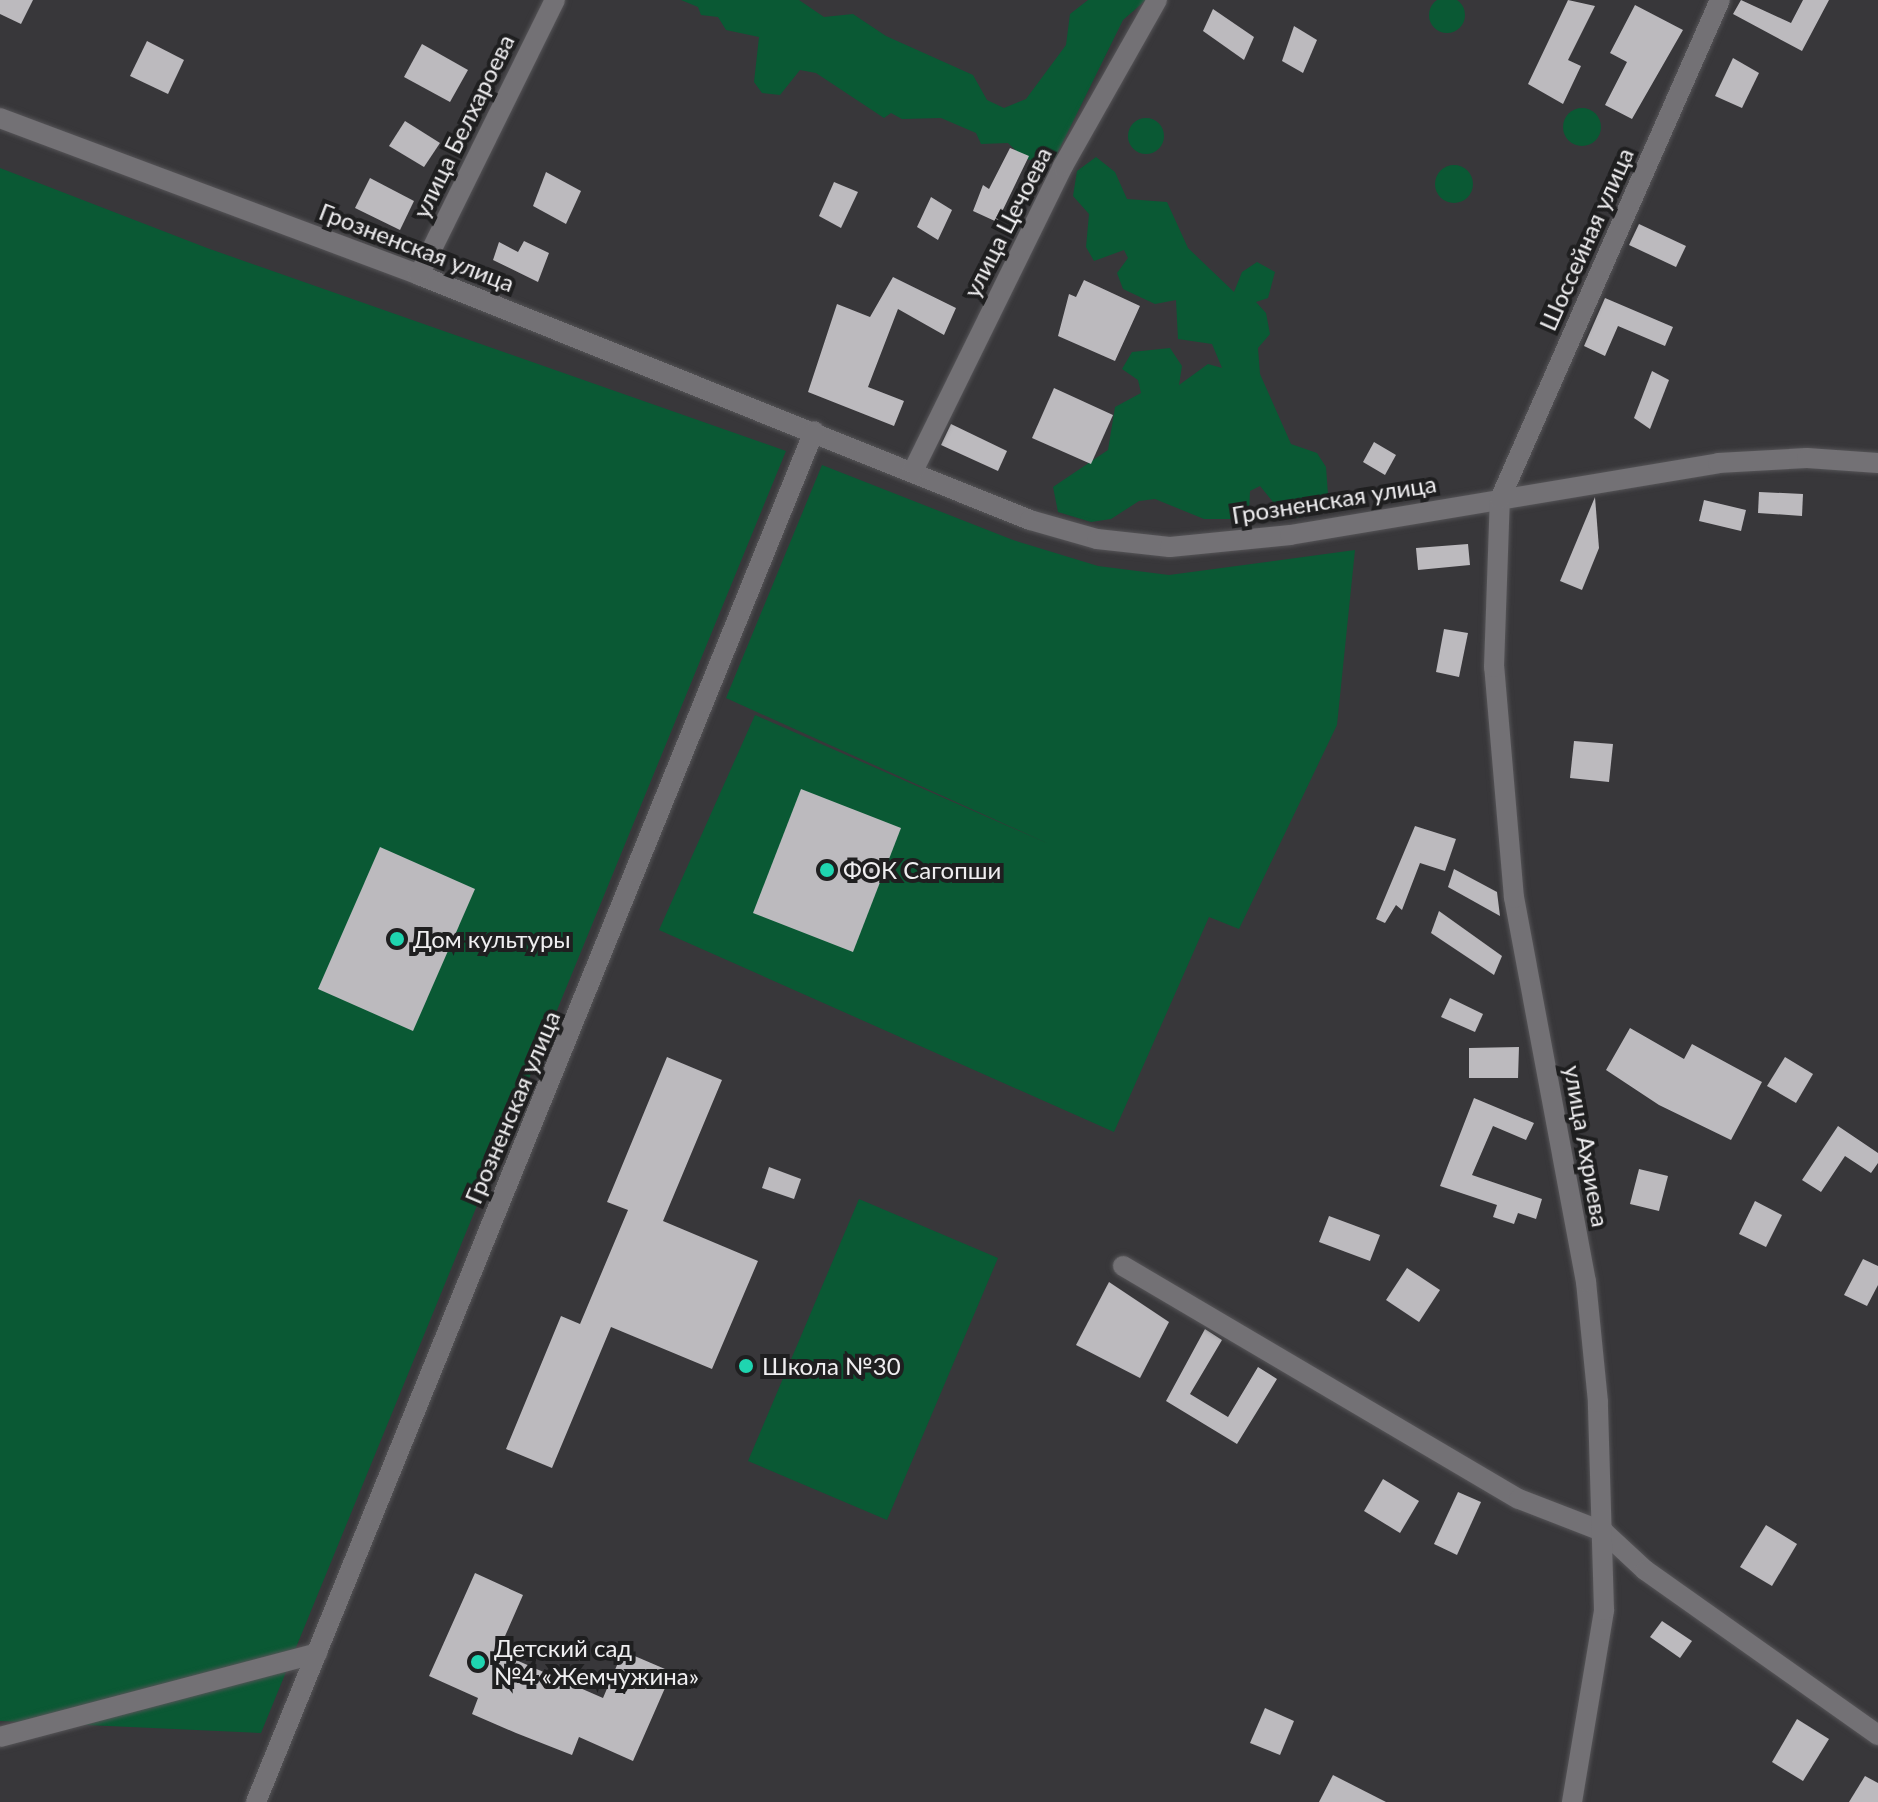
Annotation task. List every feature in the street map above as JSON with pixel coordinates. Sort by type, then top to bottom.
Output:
[{"type":"street","name":"улица Белхароева","points":[[419,275],[555,0]]},
{"type":"street","name":"улица Цечоева","points":[[913,471],[1063,166],[1157,0]]},
{"type":"street","name":"Шоссейная улица","points":[[1500,499],[1720,0]]},
{"type":"street","name":"Грозненская улица","points":[[0,118],[419,275],[1030,520],[1097,539],[1170,547],[1290,535],[1718,463],[1807,458],[1878,463]]},
{"type":"street","name":"Грозненская улица","points":[[256,1802],[814,431]]},
{"type":"street","name":"улица Ахриева","points":[[1500,499],[1494,667],[1514,898],[1586,1282],[1604,1532],[1598,1666],[1572,1802]]},
{"type":"street","points":[[1123,1266],[1519,1499],[1604,1532],[1645,1570],[1878,1735]]},
{"type":"street","points":[[0,1737],[317,1653]]},
{"type":"green space","points":[[1447,-3],[1460,2],[1465,15],[1460,28],[1447,33],[1434,28],[1429,15],[1434,2]]},
{"type":"green space","points":[[681,0],[799,0],[824,17],[853,14],[886,36],[973,75],[987,100],[1004,108],[1026,99],[1066,45],[1070,14],[1088,0],[1146,0],[1123,20],[1055,158],[1040,161],[1025,159],[1008,143],[981,144],[976,133],[941,118],[902,119],[891,113],[884,118],[816,73],[800,70],[780,95],[762,93],[754,82],[759,37],[726,30],[718,17],[701,15],[698,7]]},
{"type":"green space","points":[[1582,108],[1595,114],[1601,127],[1595,140],[1582,146],[1569,140],[1563,127],[1569,114]]},
{"type":"green space","points":[[1146,118],[1159,123],[1164,136],[1159,149],[1146,154],[1133,149],[1128,136],[1133,123]]},
{"type":"green space","points":[[1096,157],[1115,172],[1127,199],[1167,202],[1188,248],[1234,292],[1242,272],[1257,262],[1275,272],[1268,298],[1256,302],[1266,313],[1270,334],[1258,348],[1260,374],[1291,444],[1317,453],[1326,467],[1328,494],[1315,513],[1296,518],[1282,513],[1260,486],[1250,491],[1249,513],[1232,519],[1204,519],[1155,499],[1139,501],[1111,519],[1091,522],[1058,512],[1053,487],[1108,450],[1115,407],[1141,393],[1138,380],[1122,369],[1132,352],[1170,348],[1182,366],[1179,385],[1208,364],[1222,368],[1212,344],[1178,339],[1176,300],[1155,304],[1123,289],[1117,273],[1128,258],[1124,250],[1094,261],[1086,247],[1089,214],[1073,196],[1077,171]]},
{"type":"green space","points":[[1454,165],[1467,171],[1473,184],[1467,197],[1454,203],[1441,197],[1435,184],[1441,171]]},
{"type":"green space","points":[[0,168],[207,248],[786,451],[261,1733],[0,1721]]},
{"type":"green space","points":[[822,465],[1013,540],[1098,566],[1169,575],[1355,550],[1337,725],[1239,929],[1209,917],[1114,1132],[659,930],[755,715],[1049,844],[726,698]]},
{"type":"green space","points":[[859,1199],[998,1258],[887,1520],[748,1461]]},
{"type":"building","points":[[0,0],[33,0],[21,24],[0,14]]},
{"type":"building","points":[[1568,0],[1595,6],[1568,60],[1581,66],[1563,104],[1528,84]]},
{"type":"building","points":[[1741,0],[1791,23],[1803,0],[1829,0],[1802,51],[1733,14]]},
{"type":"building","points":[[1635,5],[1683,30],[1632,119],[1605,105],[1627,62],[1610,53]]},
{"type":"building","points":[[1213,9],[1254,37],[1244,60],[1203,31]]},
{"type":"building","points":[[1294,26],[1317,40],[1303,73],[1282,61]]},
{"type":"building","points":[[147,41],[184,60],[168,94],[130,76]]},
{"type":"building","points":[[422,44],[468,70],[450,102],[404,77]]},
{"type":"building","points":[[1733,58],[1759,73],[1742,108],[1715,96]]},
{"type":"building","points":[[405,121],[440,143],[424,167],[389,146]]},
{"type":"building","points":[[1010,148],[1029,156],[997,222],[973,211],[983,185],[989,189]]},
{"type":"building","points":[[546,172],[581,191],[566,224],[533,206]]},
{"type":"building","points":[[370,178],[414,201],[400,230],[355,208]]},
{"type":"building","points":[[834,182],[858,192],[841,228],[819,216]]},
{"type":"building","points":[[931,197],[952,210],[938,240],[917,227]]},
{"type":"building","points":[[1639,224],[1686,246],[1676,267],[1629,245]]},
{"type":"building","points":[[524,241],[549,253],[538,282],[493,260],[499,242],[518,252]]},
{"type":"building","points":[[893,277],[956,308],[944,335],[898,309],[868,387],[904,401],[894,426],[808,392],[837,304],[870,317]]},
{"type":"building","points":[[1084,280],[1140,306],[1115,361],[1058,336],[1069,294],[1076,297]]},
{"type":"building","points":[[1605,298],[1673,327],[1665,346],[1618,326],[1605,356],[1584,346]]},
{"type":"building","points":[[1652,371],[1669,380],[1650,429],[1634,418]]},
{"type":"building","points":[[1054,388],[1113,415],[1091,464],[1032,438]]},
{"type":"building","points":[[951,424],[1007,451],[998,471],[941,445]]},
{"type":"building","points":[[1374,442],[1396,455],[1385,475],[1363,462]]},
{"type":"building","points":[[1759,492],[1803,494],[1802,516],[1758,513]]},
{"type":"building","points":[[1595,497],[1599,548],[1582,590],[1560,581]]},
{"type":"building","points":[[1704,500],[1746,510],[1741,531],[1699,521]]},
{"type":"building","points":[[1468,544],[1470,565],[1418,570],[1416,548]]},
{"type":"building","points":[[1444,629],[1468,633],[1459,677],[1436,672]]},
{"type":"building","points":[[1574,741],[1613,744],[1609,782],[1570,778]]},
{"type":"building","name":"ФОК Сагопши","points":[[801,789],[901,828],[853,952],[753,913]]},
{"type":"building","points":[[1415,826],[1456,839],[1445,871],[1420,863],[1402,910],[1396,905],[1385,923],[1376,919]]},
{"type":"building","name":"Дом культуры","points":[[380,847],[475,889],[413,1031],[318,989]]},
{"type":"building","points":[[1454,869],[1497,892],[1500,916],[1448,887]]},
{"type":"building","points":[[1439,911],[1502,956],[1494,975],[1431,933]]},
{"type":"building","points":[[1450,998],[1483,1014],[1475,1032],[1441,1017]]},
{"type":"building","points":[[1630,1028],[1684,1059],[1692,1044],[1762,1082],[1731,1140],[1659,1105],[1606,1070]]},
{"type":"building","points":[[1519,1047],[1518,1078],[1469,1078],[1469,1048]]},
{"type":"building","points":[[667,1057],[722,1080],[663,1221],[758,1261],[712,1369],[611,1327],[552,1468],[506,1449],[561,1316],[580,1324],[628,1210],[607,1202]]},
{"type":"building","points":[[1785,1057],[1813,1074],[1796,1103],[1767,1086]]},
{"type":"building","points":[[1474,1098],[1534,1123],[1526,1140],[1493,1126],[1472,1175],[1542,1199],[1536,1219],[1518,1213],[1514,1224],[1493,1217],[1497,1205],[1440,1186]]},
{"type":"building","points":[[1838,1126],[1878,1153],[1878,1163],[1871,1173],[1845,1156],[1821,1192],[1802,1180]]},
{"type":"building","points":[[769,1167],[801,1179],[794,1199],[762,1188]]},
{"type":"building","points":[[1639,1169],[1668,1176],[1659,1211],[1630,1204]]},
{"type":"building","points":[[1755,1201],[1782,1215],[1766,1247],[1739,1234]]},
{"type":"building","points":[[1329,1216],[1380,1235],[1370,1261],[1319,1242]]},
{"type":"building","points":[[1863,1259],[1878,1266],[1878,1285],[1867,1306],[1844,1295]]},
{"type":"building","points":[[1407,1268],[1440,1290],[1419,1322],[1386,1300]]},
{"type":"building","points":[[1109,1282],[1169,1322],[1140,1378],[1076,1345]]},
{"type":"building","points":[[1205,1329],[1222,1340],[1190,1394],[1228,1417],[1258,1367],[1277,1379],[1237,1444],[1166,1401]]},
{"type":"building","points":[[1383,1479],[1419,1501],[1400,1533],[1364,1511]]},
{"type":"building","points":[[1458,1492],[1481,1502],[1457,1555],[1434,1544]]},
{"type":"building","points":[[1766,1525],[1797,1544],[1772,1586],[1740,1567]]},
{"type":"building","name":"Детский сад №4 «Жемчужина»","points":[[475,1573],[523,1595],[498,1652],[603,1698],[623,1651],[672,1672],[633,1761],[579,1737],[572,1755],[516,1733],[472,1714],[478,1698],[429,1676]]},
{"type":"building","points":[[1662,1621],[1692,1641],[1680,1658],[1650,1637]]},
{"type":"building","points":[[1265,1708],[1294,1721],[1280,1755],[1250,1743]]},
{"type":"building","points":[[1797,1719],[1829,1739],[1803,1781],[1772,1762]]},
{"type":"building","points":[[1333,1775],[1386,1802],[1319,1802]]},
{"type":"building","points":[[1865,1776],[1878,1783],[1878,1802],[1849,1802]]},
{"type":"place","name":"ФОК Сагопши","points":[[827,870]]},
{"type":"place","name":"Дом культуры","points":[[397,939]]},
{"type":"place","name":"Школа №30","points":[[746,1366]]},
{"type":"place","name":"Детский сад №4 «Жемчужина»","points":[[478,1662]]}]
